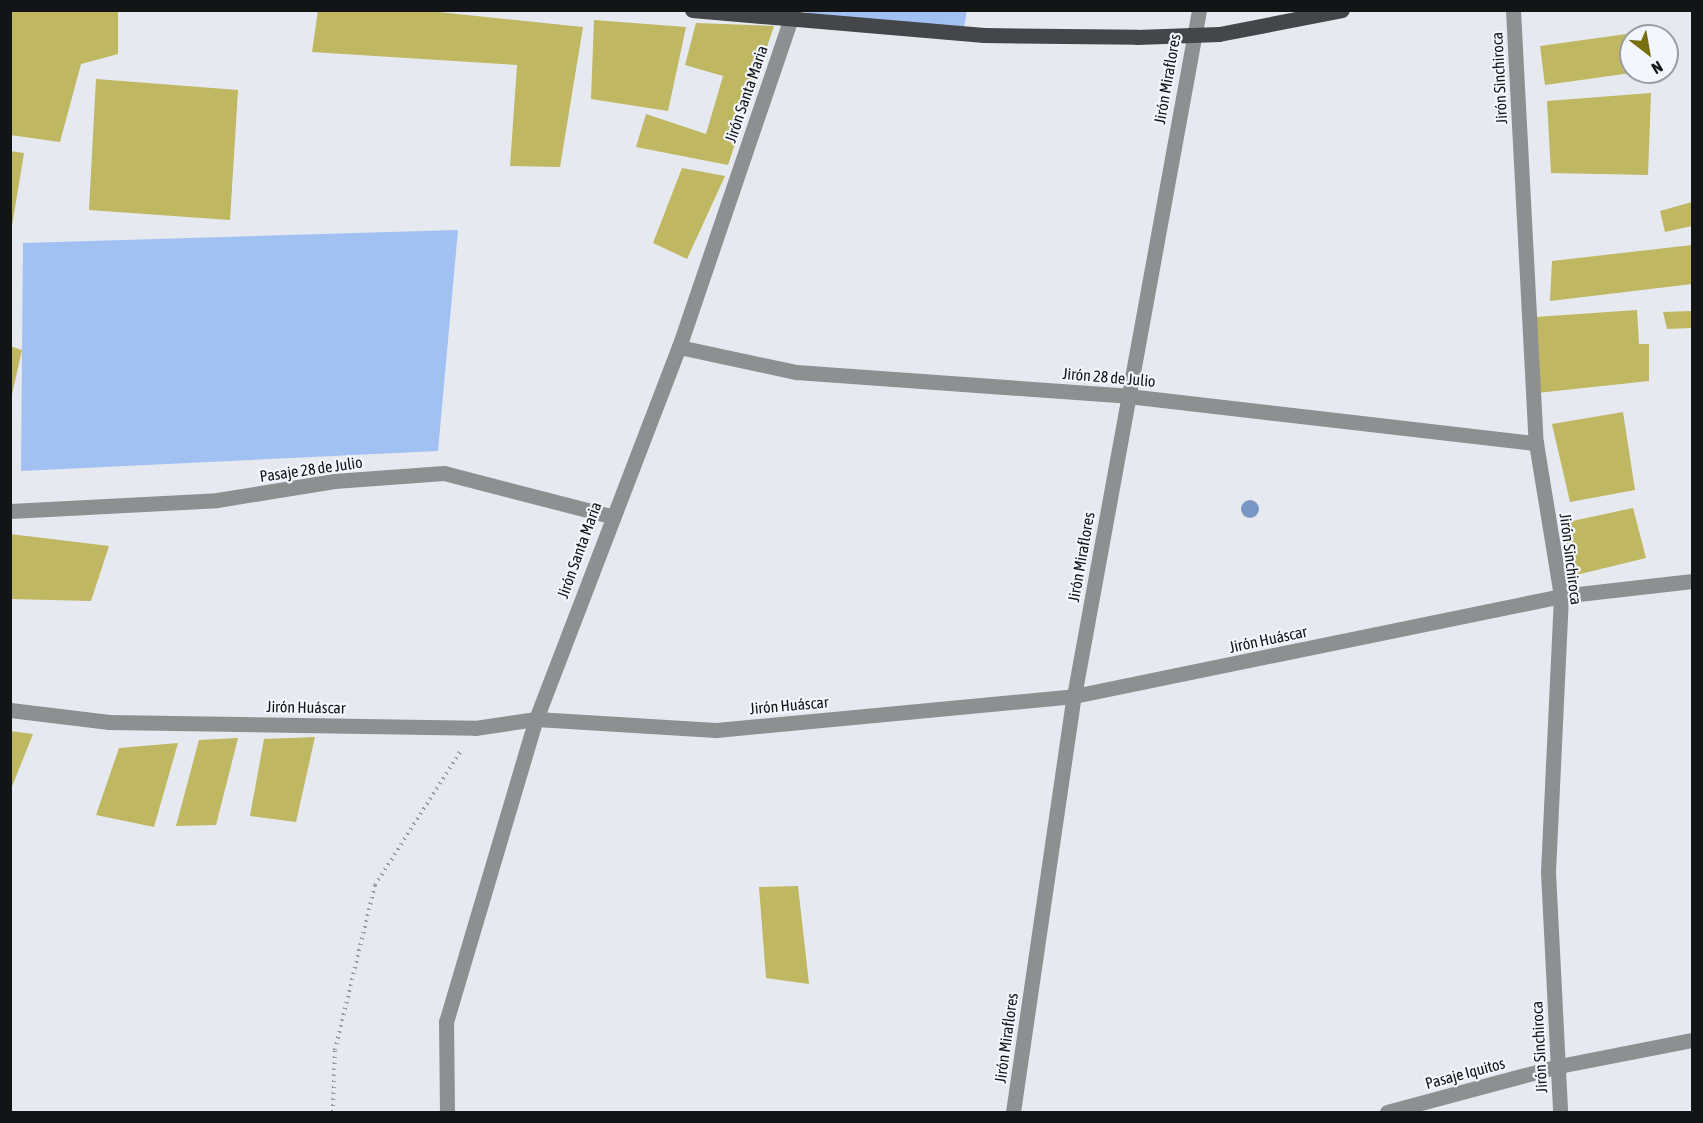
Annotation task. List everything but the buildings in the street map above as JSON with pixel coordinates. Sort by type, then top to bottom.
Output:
[{"type":"main road","points":[[692,10],[792,14],[984,35],[1220,34],[1342,10]]},
{"type":"street","name":"Jirón Miraflores","points":[[1013,1113],[1074,696],[1199,10]]},
{"type":"street","name":"Jirón Sinchiroca","points":[[1513,10],[1536,443],[1561,596],[1548,872],[1560,1113]]},
{"type":"street","name":"Jirón Santa Maria","points":[[447,1113],[446,1022],[536,719],[610,516],[679,347],[792,14]]},
{"type":"street","name":"Jirón 28 de Julio","points":[[679,347],[796,372],[1128,396],[1536,443]]},
{"type":"street","name":"Pasaje 28 de Julio","points":[[10,511],[217,500],[334,481],[444,474],[610,516]]},
{"type":"street","name":"Jirón Huáscar","points":[[10,710],[109,722],[475,728],[536,719],[716,730],[1074,696],[1561,596],[1692,581]]},
{"type":"street","name":"Pasaje Iquitos","points":[[1387,1113],[1559,1066],[1692,1040]]},
{"type":"path","points":[[333,1113],[335,1050],[375,885],[475,728]]},
{"type":"shaded area","points":[[808,10],[967,11],[964,27],[805,18]]},
{"type":"shaded area","points":[[458,230],[438,451],[21,471],[23,243]]}]
